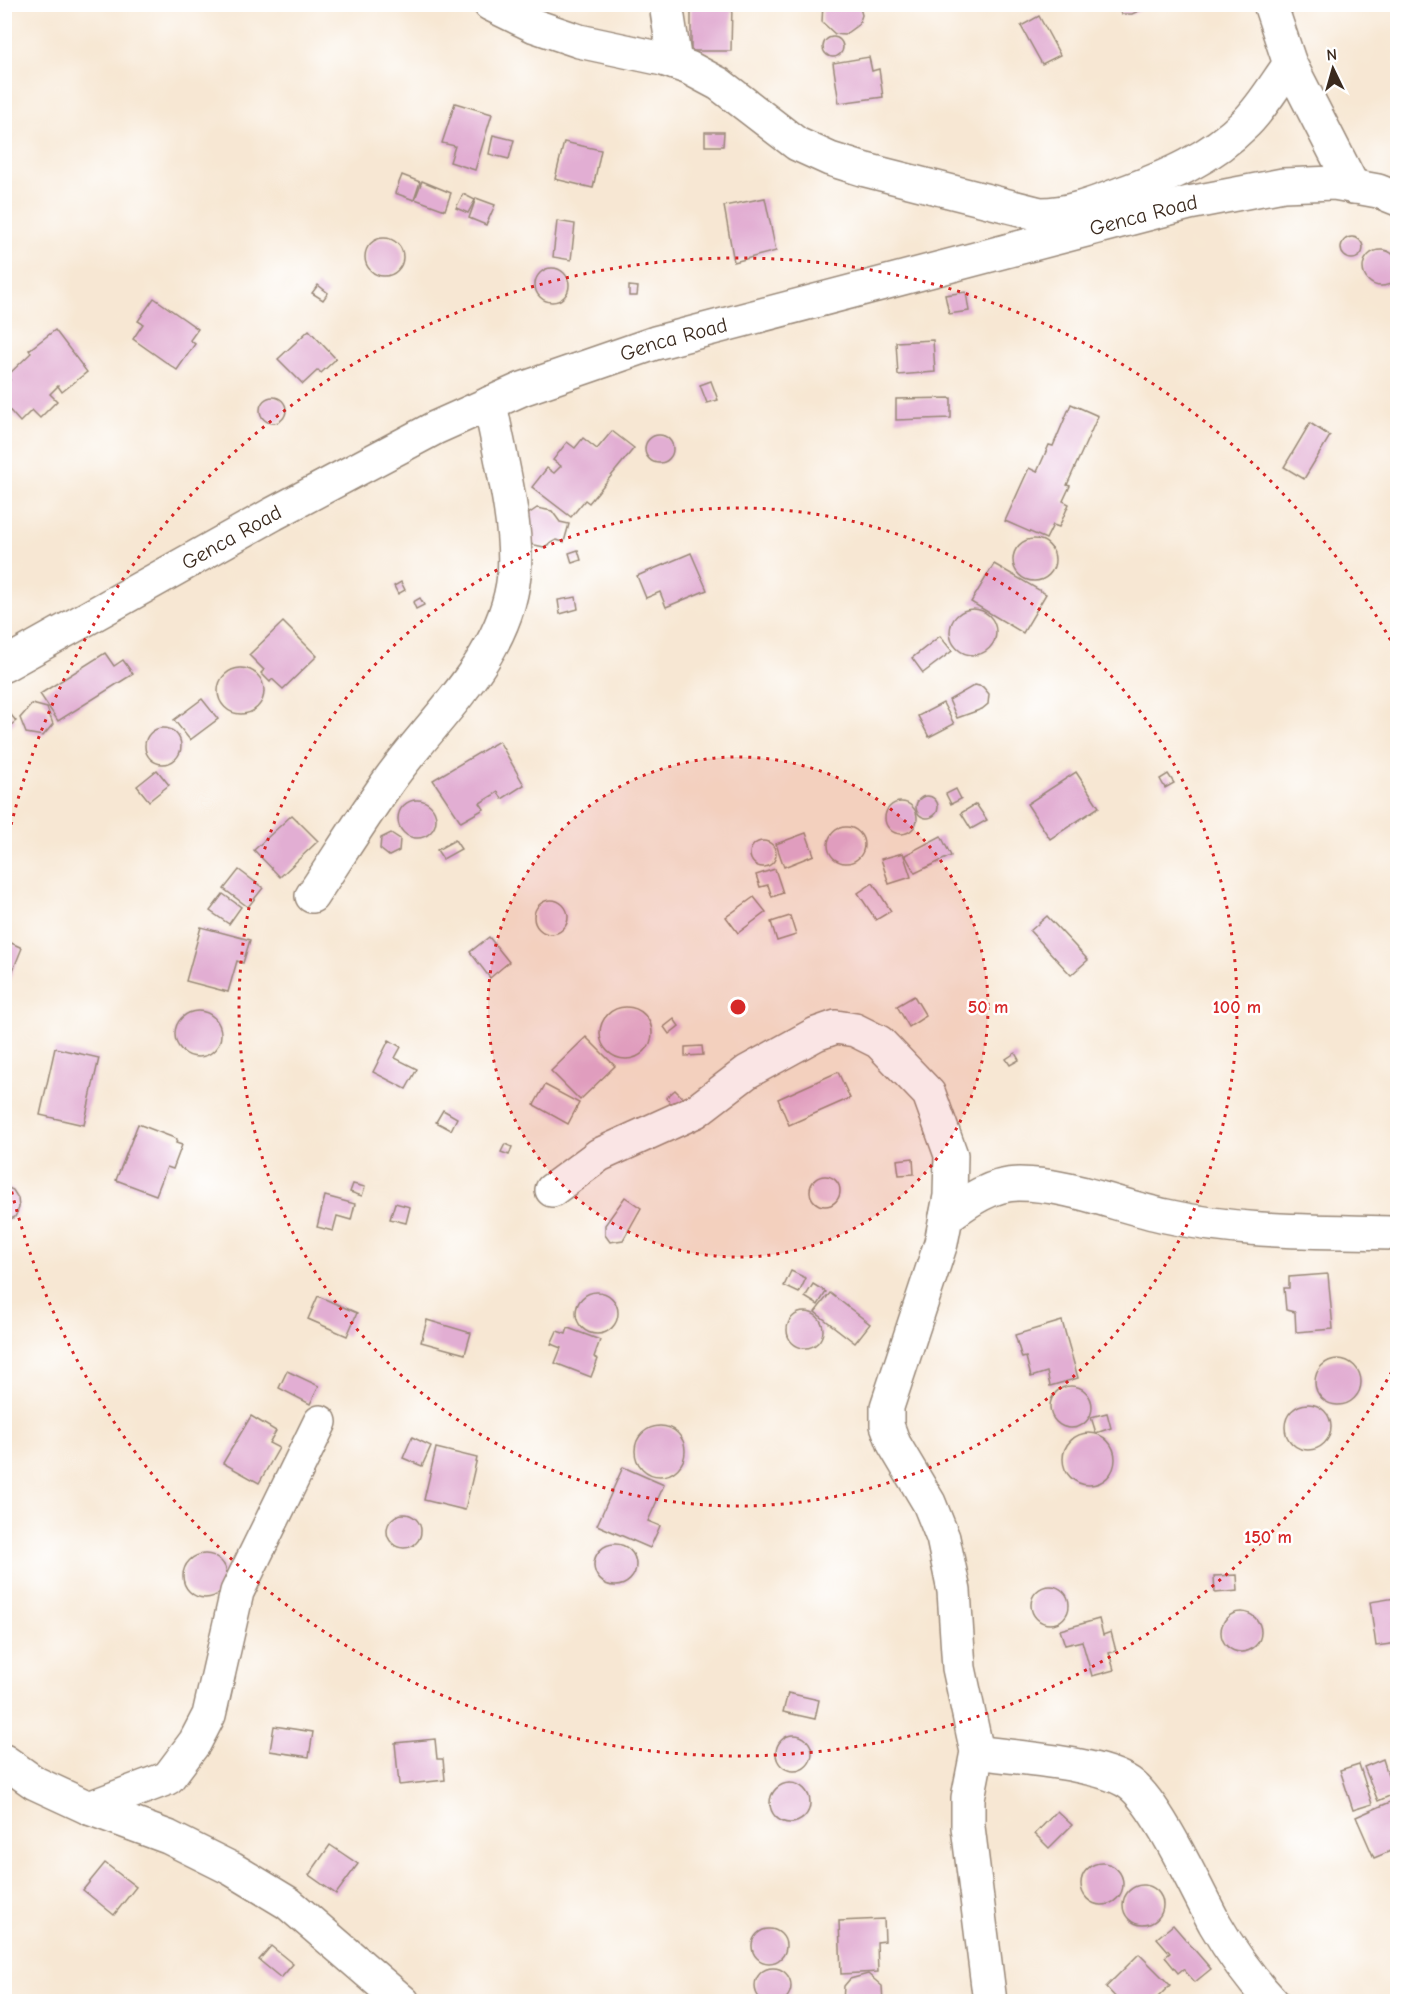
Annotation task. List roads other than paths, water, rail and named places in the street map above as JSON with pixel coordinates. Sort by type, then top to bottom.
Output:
[{"type":"street","points":[[490,4],[535,26],[579,41],[675,63],[719,84],[797,144],[830,159],[1040,214],[1052,214],[1096,203],[1176,174],[1196,162],[1247,122],[1290,64]]},
{"type":"street","points":[[666,4],[675,63]]},
{"type":"street","points":[[1270,4],[1290,64],[1353,187]]},
{"type":"street","name":"Genca Road","points":[[4,665],[273,514],[435,428],[522,388],[655,343],[1189,203],[1310,182],[1353,187],[1398,199]]},
{"type":"street","points":[[312,897],[391,778],[491,648],[506,613],[514,574],[511,516],[490,403]]},
{"type":"street","points":[[552,1190],[599,1155],[696,1111],[747,1072],[782,1050],[836,1027],[855,1030],[879,1042],[928,1094],[951,1155],[950,1196],[941,1243],[886,1407],[887,1425],[894,1444],[929,1503],[943,1538],[954,1591],[959,1668],[977,1752],[968,1798],[968,1827],[990,2001]]},
{"type":"street","points":[[946,1217],[973,1197],[994,1188],[1017,1184],[1048,1186],[1167,1217],[1231,1225],[1398,1233]]},
{"type":"street","points":[[89,1808],[168,1778],[195,1742],[209,1715],[237,1592],[320,1422]]},
{"type":"street","points":[[977,1752],[1107,1773],[1130,1784],[1151,1807],[1216,1926],[1248,1975],[1272,2001]]},
{"type":"street","points":[[4,1761],[35,1783],[89,1808],[168,1837],[232,1869],[288,1903],[403,2001]]}]
